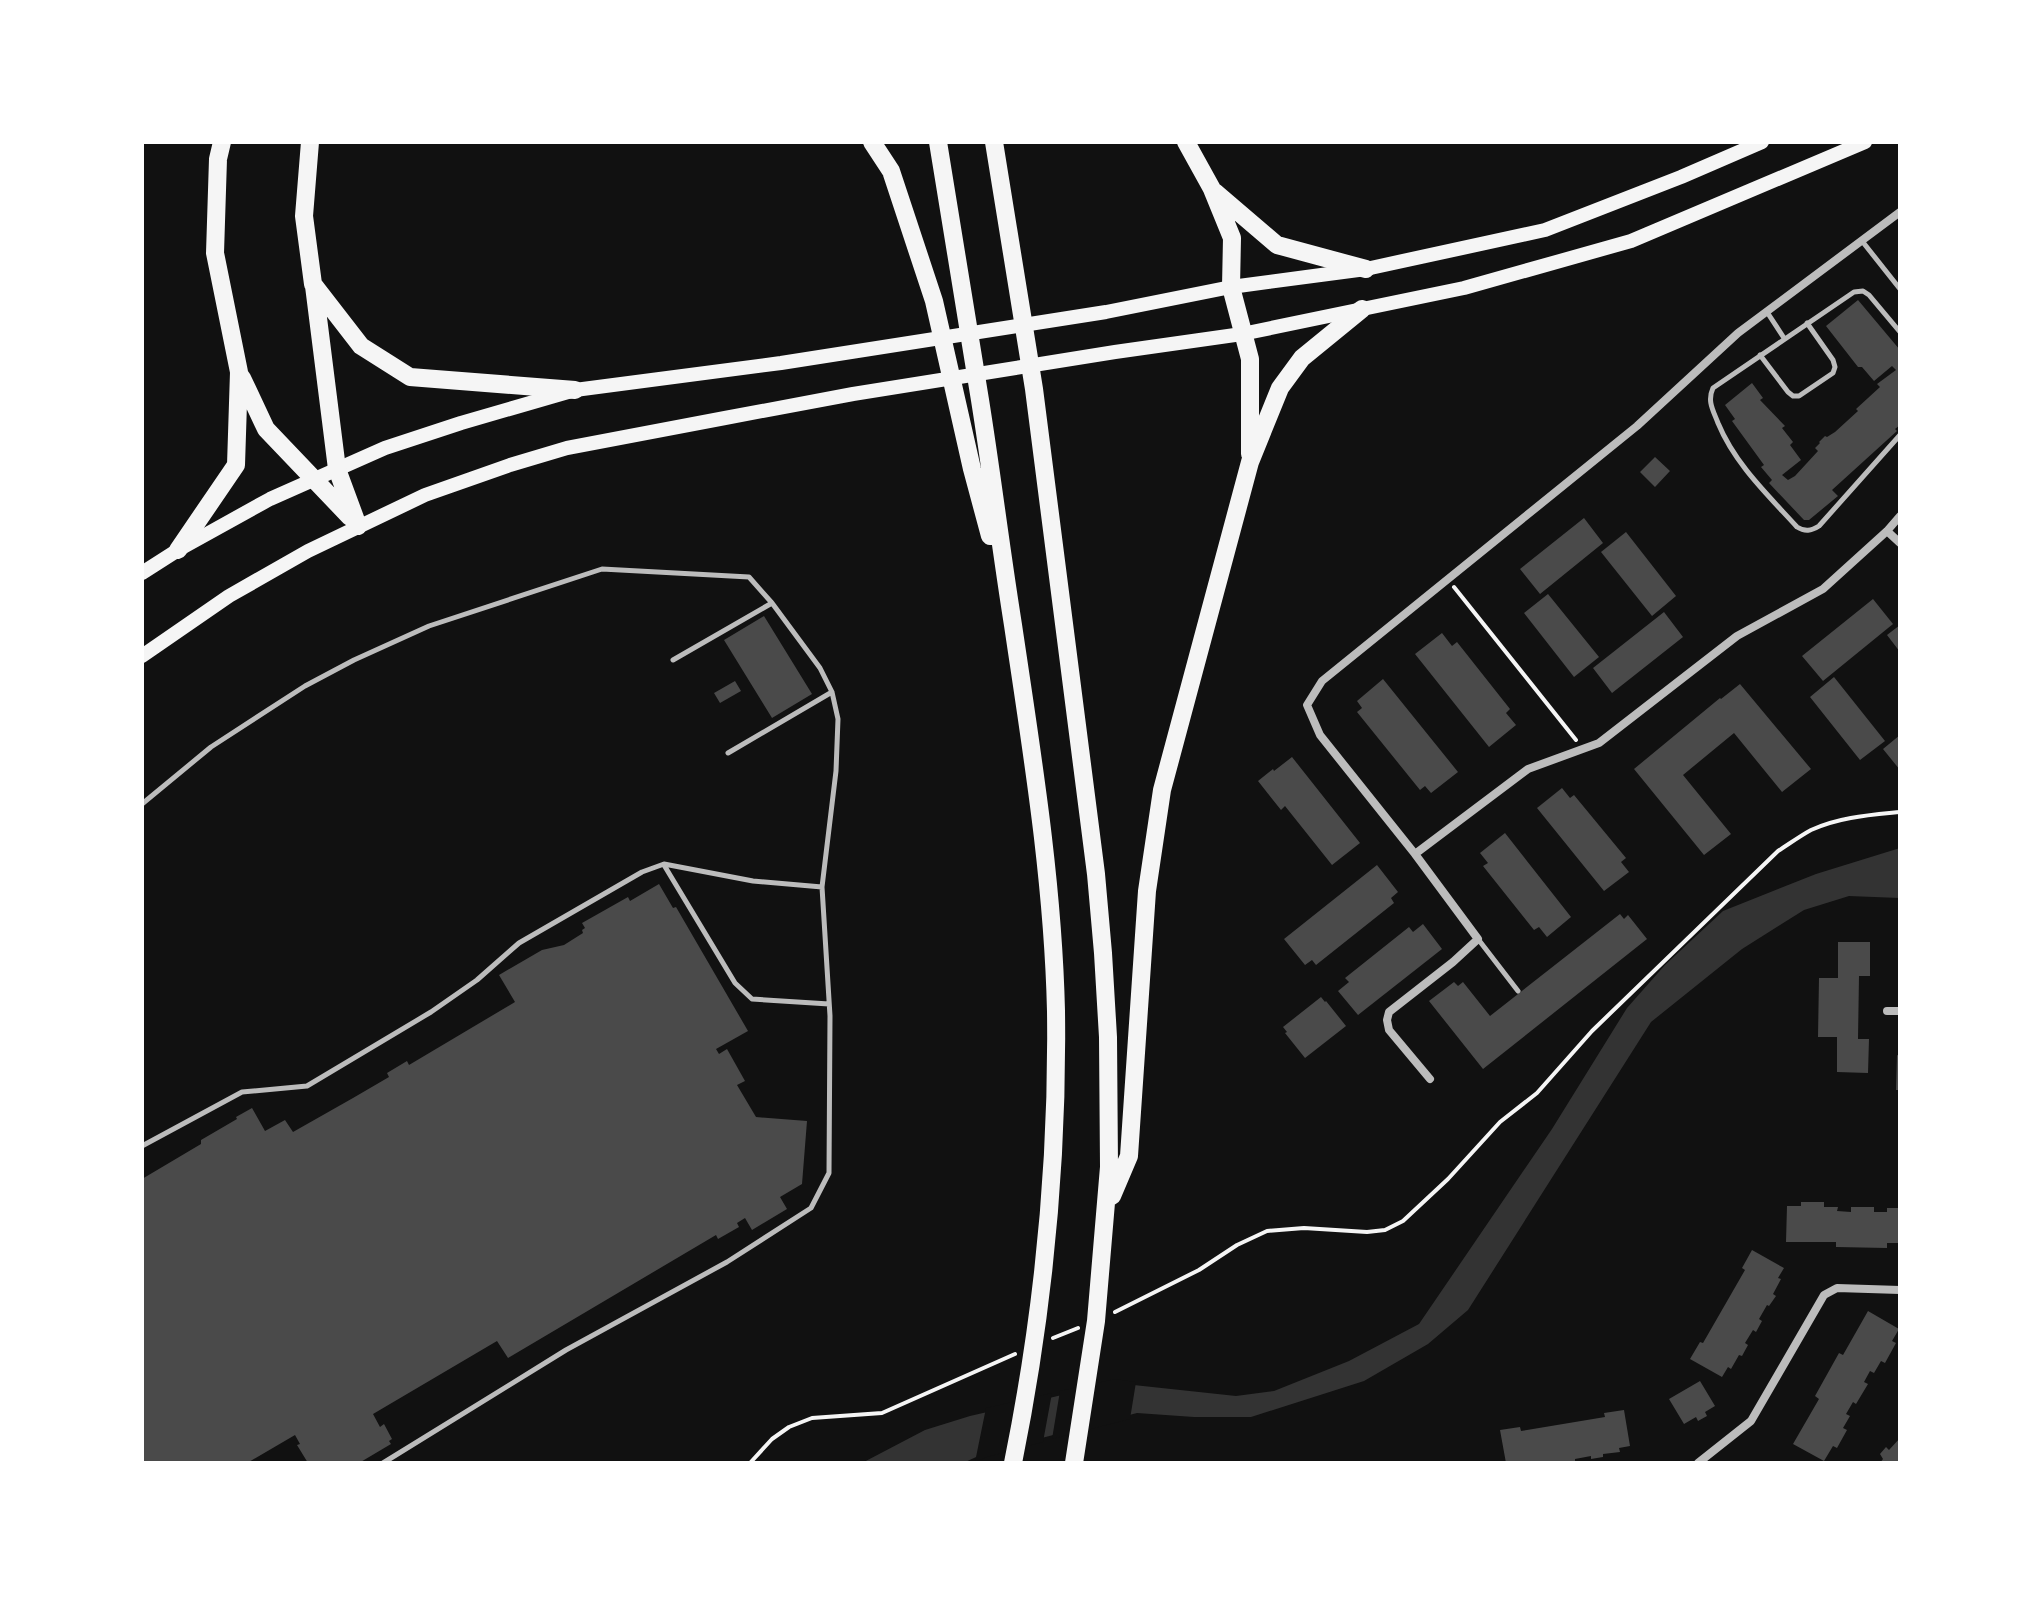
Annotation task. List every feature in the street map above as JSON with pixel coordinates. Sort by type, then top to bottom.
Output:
[{"type":"highway","points":[[178,550],[236,465],[239,372],[215,253],[218,159],[222,142]]},
{"type":"highway","points":[[310,142],[304,216],[337,469],[358,526]]},
{"type":"highway","points":[[872,142],[891,171],[934,301],[972,469],[1013,626]]},
{"type":"highway","points":[[938,142],[1029,722],[1052,928],[1056,1024],[1051,1188],[1045,1260],[1027,1390],[1013,1463]]},
{"type":"highway","points":[[994,142],[1034,389],[1096,874],[1108,1037],[1109,1167],[1096,1321],[1074,1463]]},
{"type":"highway","points":[[1186,142],[1212,189],[1232,238],[1231,287],[1250,359],[1250,462]]},
{"type":"highway","points":[[1212,189],[1277,245],[1366,269]]},
{"type":"highway","points":[[313,284],[361,346],[410,377],[575,390]]},
{"type":"highway","points":[[1105,1214],[1129,1156],[1147,891],[1162,790],[1250,462],[1280,388],[1302,358],[1362,309]]},
{"type":"highway","points":[[239,372],[266,429],[358,526]]},
{"type":"main road","points":[[142,573],[259,505],[314,478],[385,448],[575,390],[781,363],[1106,312],[1231,287],[1366,269],[1545,230],[1762,142]]},
{"type":"main road","points":[[142,656],[229,596],[358,526],[464,480],[567,448],[853,394],[1242,334],[1464,288],[1631,241],[1865,142]]},
{"type":"street","points":[[1430,1079],[1389,1030],[1389,1012],[1478,939],[1320,735],[1307,705],[1322,681],[1637,426],[1738,333],[1900,212]]},
{"type":"street","points":[[1415,854],[1528,769],[1599,743],[1737,636],[1823,589],[1900,516]]},
{"type":"street","points":[[1887,531],[1900,543]]},
{"type":"street","points":[[1887,1011],[1900,1011]]},
{"type":"street","points":[[1698,1463],[1751,1421],[1824,1295],[1837,1288],[1900,1290]]},
{"type":"lane","points":[[1862,241],[1900,289]]},
{"type":"lane","points":[[1900,332],[1869,295],[1863,291],[1854,292],[1713,388],[1710,395],[1710,404],[1733,453],[1803,531],[1819,526],[1900,435]]},
{"type":"lane","points":[[1767,312],[1784,338]]},
{"type":"lane","points":[[1760,355],[1793,396],[1799,396],[1833,373],[1833,360],[1807,323]]},
{"type":"lane","points":[[142,804],[211,747],[305,686],[354,660],[429,626],[602,569],[749,577],[820,668],[832,692],[838,719],[836,771],[822,887],[829,1004],[829,1173],[811,1208],[727,1262],[566,1350],[383,1463]]},
{"type":"lane","points":[[673,660],[772,603]]},
{"type":"lane","points":[[728,753],[832,692]]},
{"type":"lane","points":[[142,1146],[242,1092],[307,1086],[431,1012],[477,980],[519,943],[642,872],[664,864],[753,881],[822,887]]},
{"type":"lane","points":[[664,864],[735,983],[752,999],[829,1004]]},
{"type":"lane","points":[[1478,939],[1518,991]]},
{"type":"path","points":[[1448,579],[1583,748]]},
{"type":"path","points":[[1106,1316],[1199,1270],[1237,1245],[1267,1231],[1304,1228],[1367,1232],[1385,1230],[1403,1221],[1448,1179],[1500,1122],[1537,1093],[1592,1031],[1778,851],[1812,830],[1834,821],[1900,812]]},
{"type":"path","points":[[1047,1341],[1091,1322]]},
{"type":"path","points":[[750,1463],[772,1439],[789,1427],[812,1418],[882,1413],[1018,1353]]},
{"type":"shaded area","points":[[1900,848],[1900,898],[1849,896],[1804,910],[1742,949],[1651,1022],[1468,1310],[1428,1344],[1364,1381],[1251,1417],[1137,1413],[985,1453],[963,1463],[862,1463],[925,1430],[970,1416],[1115,1383],[1236,1396],[1274,1391],[1349,1361],[1419,1324],[1552,1129],[1627,1008],[1665,965],[1723,911],[1816,874]]},
{"type":"pier","points":[[1115,1379],[1136,1382],[1130,1419],[1052,1439],[1060,1391]]},
{"type":"pier","points":[[1052,1393],[1043,1442],[975,1462],[986,1408]]},
{"type":"building","points":[[1858,300],[1900,350],[1900,425],[1832,490],[1838,496],[1809,520],[1804,520],[1769,483],[1772,480],[1761,467],[1764,465],[1732,421],[1735,419],[1725,405],[1752,383],[1763,398],[1760,400],[1785,426],[1782,428],[1793,442],[1790,445],[1801,460],[1782,475],[1788,480],[1795,476],[1818,451],[1815,448],[1819,442],[1858,411],[1856,409],[1880,387],[1877,384],[1896,370],[1892,366],[1874,381],[1862,367],[1858,367],[1826,326]]},
{"type":"building","points":[[1655,457],[1670,471],[1655,487],[1640,472]]},
{"type":"building","points":[[1584,518],[1603,543],[1540,594],[1520,569]]},
{"type":"building","points":[[1626,532],[1676,596],[1652,616],[1601,552]]},
{"type":"building","points":[[1548,594],[1599,657],[1574,677],[1524,613]]},
{"type":"building","points":[[1873,599],[1893,624],[1823,681],[1802,656]]},
{"type":"building","points":[[1664,612],[1683,637],[1612,693],[1593,668]]},
{"type":"building","points":[[764,616],[812,694],[772,718],[724,640]]},
{"type":"building","points":[[1900,625],[1900,652],[1887,635]]},
{"type":"building","points":[[1442,633],[1452,646],[1457,642],[1510,709],[1506,713],[1516,725],[1489,747],[1415,654]]},
{"type":"building","points":[[1834,677],[1885,741],[1860,760],[1810,697]]},
{"type":"building","points":[[1383,679],[1458,772],[1431,793],[1425,786],[1420,790],[1357,712],[1362,708],[1357,701]]},
{"type":"building","points":[[735,681],[741,691],[720,703],[714,693]]},
{"type":"building","points":[[1740,684],[1811,769],[1782,792],[1734,733],[1683,775],[1731,834],[1704,855],[1634,769]]},
{"type":"building","points":[[1900,735],[1900,770],[1883,749]]},
{"type":"building","points":[[1292,757],[1360,843],[1332,865],[1285,806],[1281,810],[1258,781]]},
{"type":"building","points":[[1562,788],[1570,798],[1574,795],[1626,858],[1621,862],[1629,872],[1604,891],[1537,808]]},
{"type":"building","points":[[1505,833],[1571,917],[1547,937],[1539,927],[1534,930],[1483,866],[1488,863],[1480,853]]},
{"type":"building","points":[[1377,865],[1398,892],[1391,898],[1394,903],[1316,965],[1312,960],[1305,965],[1284,939]]},
{"type":"building","points":[[659,884],[673,908],[676,907],[748,1031],[716,1049],[719,1054],[727,1049],[745,1081],[737,1085],[756,1117],[807,1121],[802,1184],[780,1197],[787,1209],[752,1230],[745,1218],[737,1223],[739,1227],[718,1239],[716,1235],[508,1358],[497,1341],[373,1414],[380,1427],[384,1424],[392,1439],[389,1441],[391,1444],[359,1463],[308,1463],[295,1435],[247,1463],[142,1463],[142,1179],[201,1144],[201,1140],[252,1108],[265,1131],[285,1120],[293,1132],[353,1098],[389,1077],[387,1073],[407,1061],[409,1065],[515,1002],[499,975],[542,950],[564,945],[583,933],[585,928],[582,923],[628,897],[630,901]]},
{"type":"building","points":[[1620,914],[1624,919],[1628,915],[1647,939],[1483,1069],[1429,1001],[1454,982],[1458,986],[1463,982],[1490,1016]]},
{"type":"building","points":[[1423,924],[1442,949],[1358,1015],[1338,991],[1349,982],[1345,978],[1409,927],[1413,932]]},
{"type":"building","points":[[1838,942],[1870,942],[1870,976],[1859,976],[1858,1039],[1869,1039],[1868,1073],[1837,1072],[1837,1037],[1818,1037],[1819,978],[1838,978]]},
{"type":"building","points":[[1321,997],[1346,1026],[1305,1058],[1283,1027]]},
{"type":"building","points":[[1897,1055],[1900,1056],[1900,1090],[1896,1090]]},
{"type":"building","points":[[1801,1202],[1824,1202],[1824,1207],[1838,1207],[1837,1211],[1851,1212],[1851,1207],[1874,1207],[1874,1212],[1900,1208],[1900,1243],[1887,1243],[1887,1248],[1836,1247],[1836,1242],[1786,1242],[1787,1206],[1801,1206]]},
{"type":"building","points":[[1752,1250],[1784,1268],[1773,1294],[1776,1296],[1759,1319],[1762,1321],[1756,1332],[1753,1330],[1742,1356],[1739,1355],[1722,1377],[1690,1359],[1700,1342],[1703,1343],[1745,1270],[1742,1268]]},
{"type":"building","points":[[1868,1311],[1899,1329],[1892,1341],[1896,1343],[1885,1363],[1881,1361],[1874,1373],[1870,1371],[1864,1382],[1868,1384],[1846,1414],[1850,1416],[1843,1428],[1847,1430],[1837,1448],[1833,1446],[1824,1461],[1793,1444],[1819,1399],[1815,1396],[1839,1353],[1843,1355]]},
{"type":"building","points":[[1700,1381],[1715,1406],[1705,1412],[1707,1416],[1698,1421],[1696,1417],[1684,1424],[1669,1399]]},
{"type":"building","points":[[1624,1410],[1630,1446],[1619,1448],[1620,1452],[1591,1459],[1591,1456],[1575,1459],[1575,1462],[1569,1463],[1506,1463],[1500,1430],[1520,1427],[1521,1431],[1605,1417],[1604,1413]]},
{"type":"building","points":[[1900,1438],[1900,1463],[1880,1463],[1883,1459],[1880,1454],[1886,1447],[1889,1450]]}]
